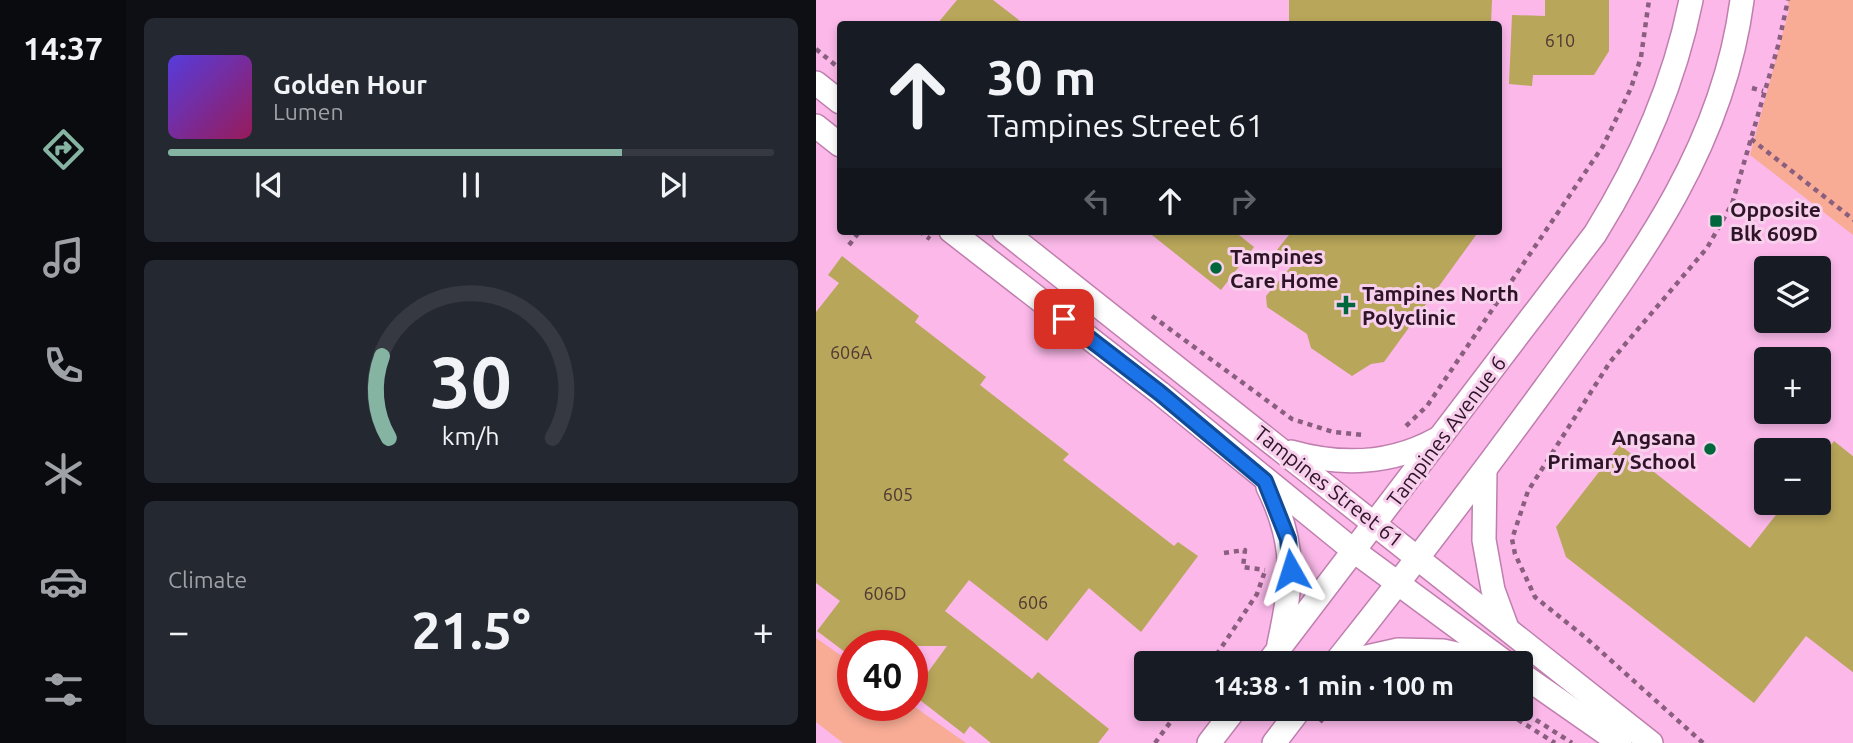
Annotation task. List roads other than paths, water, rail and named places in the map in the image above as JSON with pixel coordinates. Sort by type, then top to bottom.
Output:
[{"type":"street","name":"Tampines Avenue 6","points":[[1278,651],[1576,261],[1617,198],[1664,101],[1683,41],[1691,0]]},
{"type":"street","points":[[1347,651],[1616,292],[1677,196],[1694,162],[1721,91],[1742,0]]},
{"type":"street","points":[[816,83],[837,100]]},
{"type":"street","points":[[816,126],[837,143]]},
{"type":"street","name":"Tampines Street 61","points":[[956,235],[1160,393],[1354,551],[1490,651]]},
{"type":"street","name":"Tampines Street 61","points":[[1009,235],[1651,743]]},
{"type":"street","points":[[1282,450],[1319,460],[1383,459],[1416,450],[1443,435]]},
{"type":"street","points":[[1485,470],[1484,540],[1493,590],[1507,628]]},
{"type":"street","points":[[1265,481],[1278,508],[1289,545],[1288,599],[1275,651]]},
{"type":"street","points":[[1393,651],[1443,651]]},
{"type":"street","points":[[1533,682],[1620,743]]},
{"type":"street","points":[[1209,743],[1226,721]]},
{"type":"street","points":[[1274,743],[1291,721]]},
{"type":"place","name":"Opposite Blk 609D","points":[[1716,221]]},
{"type":"place","name":"Tampines Care Home","points":[[1216,268]]},
{"type":"place","name":"Tampines North Polyclinic","points":[[1346,305]]},
{"type":"place","name":"Angsana Primary School","points":[[1710,449]]}]
